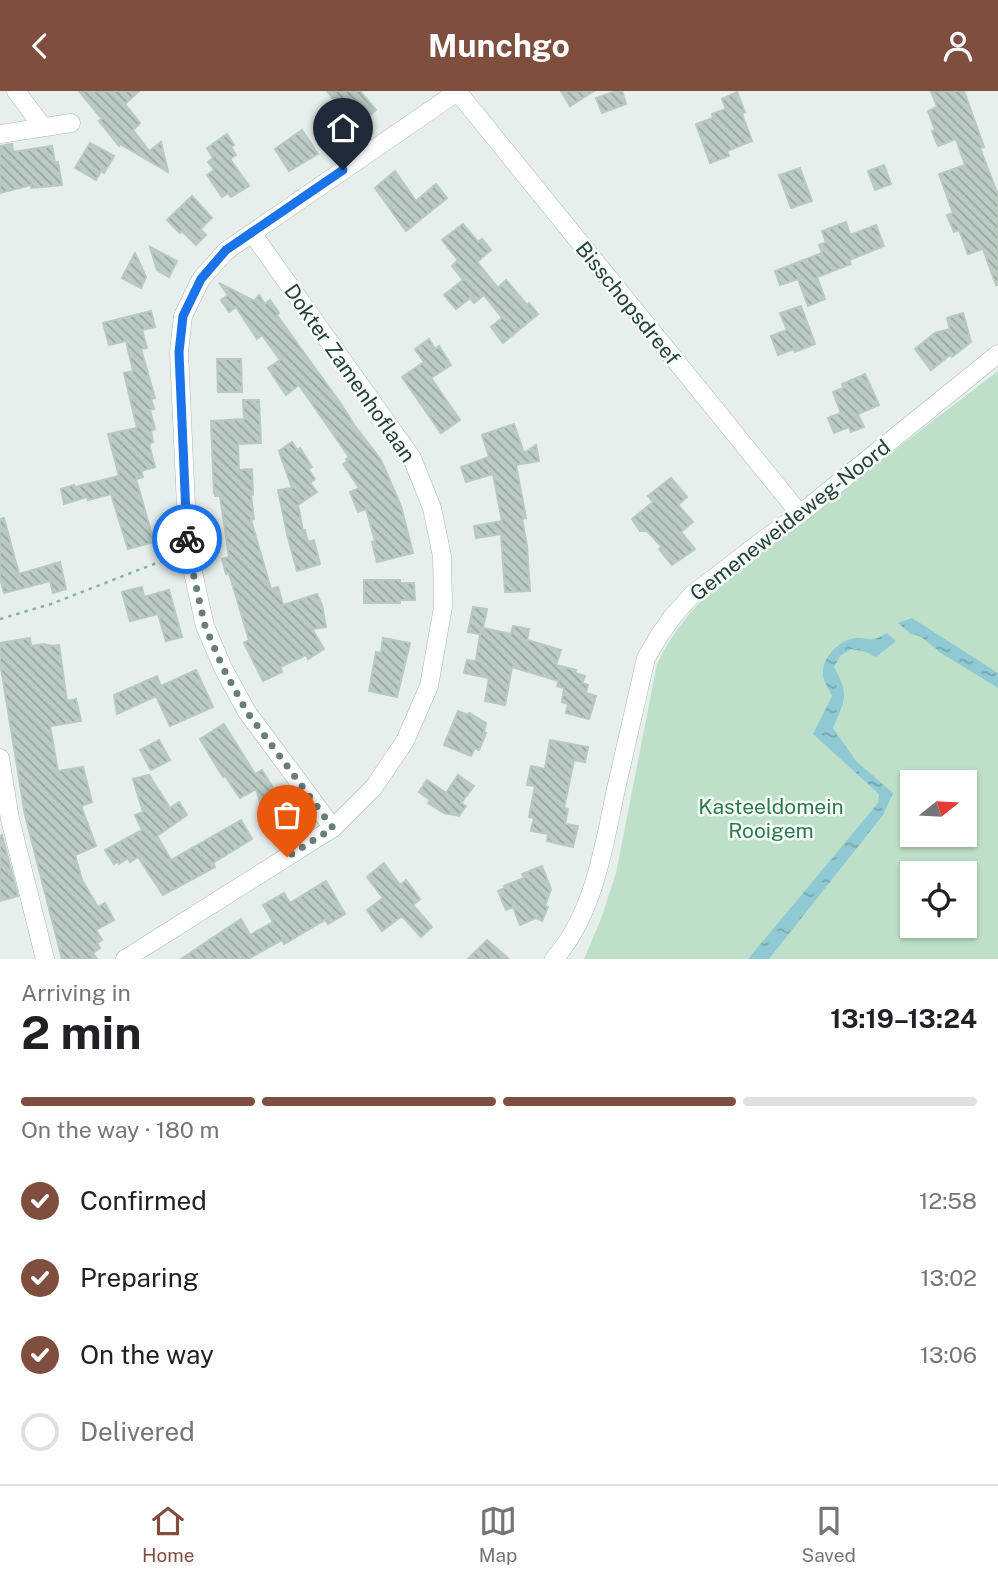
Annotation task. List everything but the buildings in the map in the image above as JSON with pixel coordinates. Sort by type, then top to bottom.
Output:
[{"type":"street","points":[[16,91],[43,127]]},
{"type":"street","points":[[333,828],[247,712],[223,668],[205,626],[188,550],[179,352],[183,316],[201,279],[226,250],[457,92]]},
{"type":"street","name":"Bisschopsdreef","points":[[457,92],[800,515]]},
{"type":"street","points":[[0,134],[71,123]]},
{"type":"street","name":"Dokter Zamenhoflaan","points":[[125,959],[333,828],[374,787],[405,741],[429,687],[443,607],[442,556],[432,508],[412,458],[252,233]]},
{"type":"street","name":"Gemeneweideweg-Noord","points":[[554,959],[564,948],[581,916],[598,870],[646,658],[673,616],[692,595],[800,515],[998,354]]},
{"type":"street","points":[[0,758],[10,819],[45,959]]},
{"type":"path","points":[[0,619],[51,604],[188,550]]},
{"type":"green space","name":"Kasteeldomein Rooigem","points":[[998,371],[998,959],[584,959],[616,873],[657,664],[682,623],[715,588]]},
{"type":"water","points":[[912,618],[998,673],[998,688],[941,653],[920,636],[911,634],[898,623]]},
{"type":"water","points":[[887,633],[896,641],[876,657],[851,649],[840,656],[834,667],[844,697],[833,728],[856,761],[893,793],[883,815],[769,959],[748,959],[878,803],[879,794],[813,734],[832,696],[823,676],[827,658],[840,644],[851,639],[875,639]]},
{"type":"way so far","points":[[187,539],[205,626],[223,668],[247,712],[333,828],[287,857]]},
{"type":"route","points":[[187,539],[179,352],[183,316],[201,279],[226,250],[343,170]]}]
